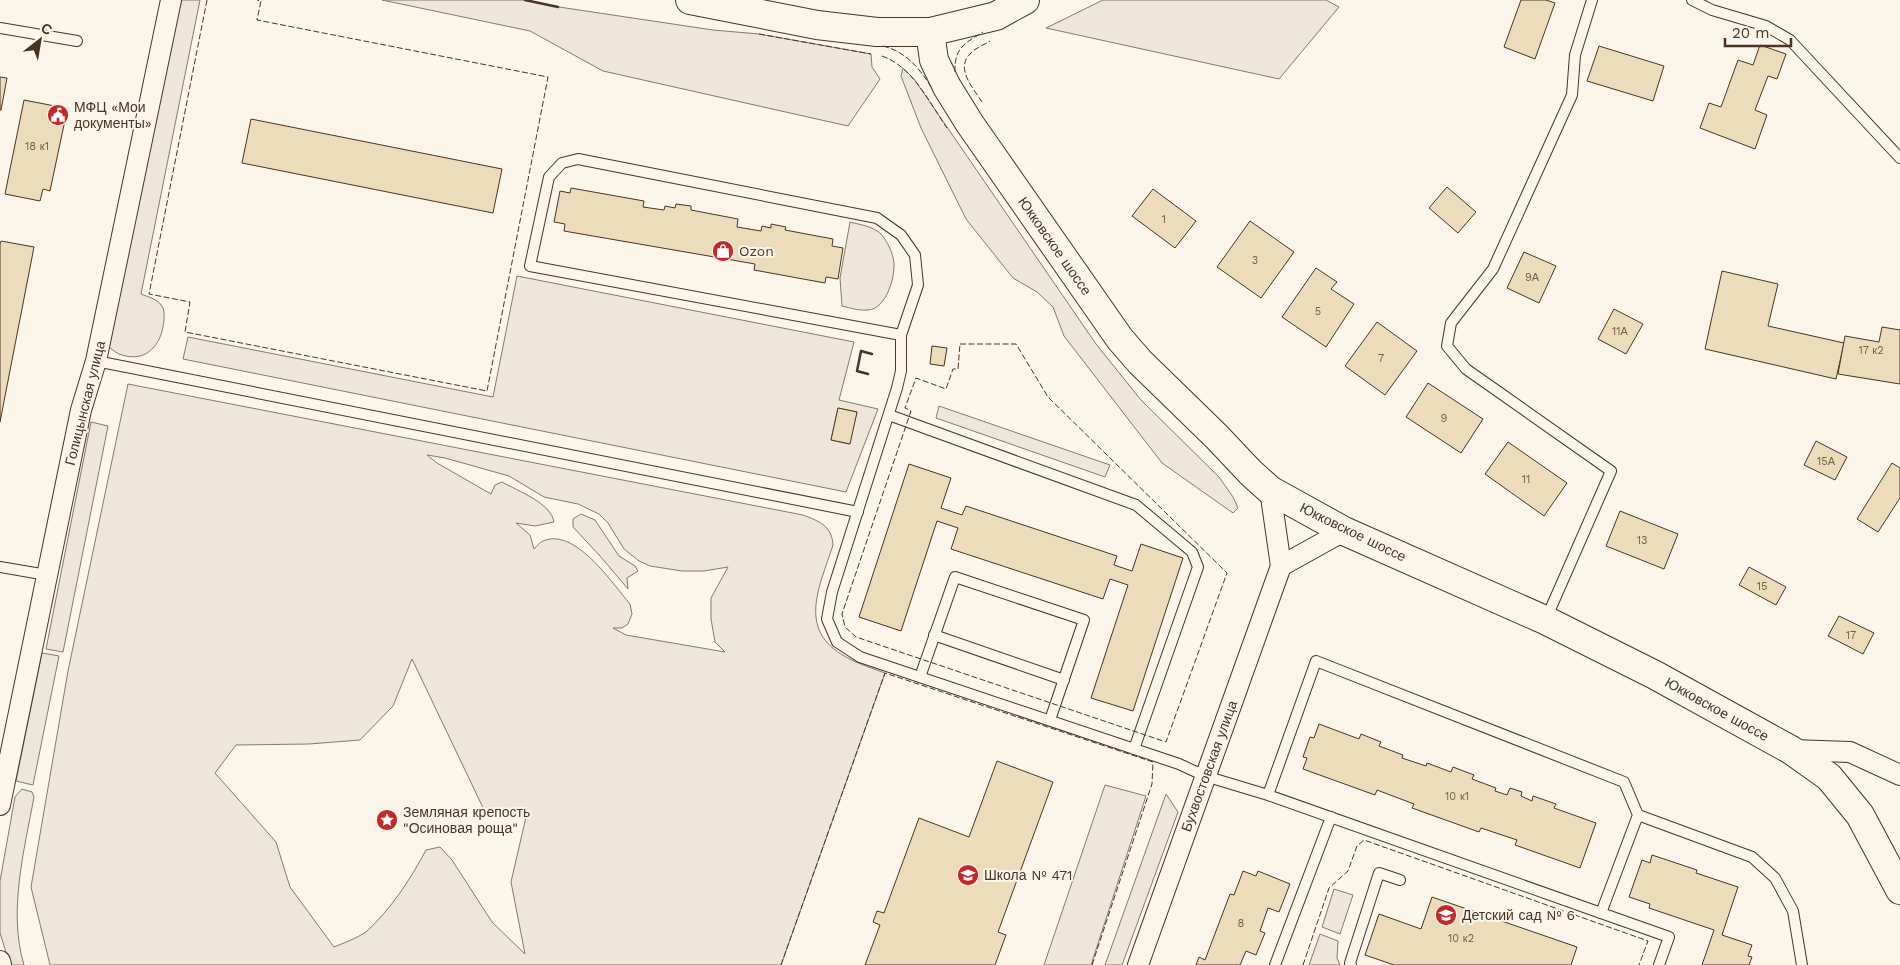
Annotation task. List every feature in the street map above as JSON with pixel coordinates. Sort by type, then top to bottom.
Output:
[{"type":"main road","points":[[690,0],[817,25],[877,32],[930,32],[996,16],[1025,0]]},
{"type":"main road","name":"Юкковское шоссе","points":[[930,32],[934,60],[947,87],[970,124],[1120,339],[1140,362],[1270,490],[1344,531],[1545,620],[1655,674],[1791,750],[1829,777],[1860,815],[1900,890]]},
{"type":"street","name":"Голицынская улица","points":[[0,805],[81,410],[96,361],[171,0]]},
{"type":"street","name":"Бухвостовская улица","points":[[1138,965],[1281,566],[1270,490]]},
{"type":"street","points":[[1281,566],[1344,531]]},
{"type":"street","points":[[1791,750],[1850,752],[1900,775]]},
{"type":"street","points":[[0,961],[1,965]]},
{"type":"lane","points":[[1545,620],[1611,471],[1466,369],[1447,346],[1450,323],[1494,269],[1572,95],[1575,55],[1592,0]]},
{"type":"lane","points":[[1692,0],[1712,10],[1766,26],[1790,40],[1900,158]]},
{"type":"lane","points":[[0,28],[77,42]]},
{"type":"lane","points":[[901,335],[530,266],[549,177],[562,163],[578,158],[878,218],[901,235],[915,255],[918,285],[901,335],[901,370],[889,415],[832,592],[827,619],[837,642],[860,657],[1179,764],[1205,776],[1268,794],[1669,937],[1659,965]]},
{"type":"lane","points":[[96,361],[858,512]]},
{"type":"lane","points":[[889,415],[1136,504],[1192,552],[1198,568],[1134,749]]},
{"type":"lane","points":[[0,567],[46,575]]},
{"type":"lane","points":[[920,677],[955,577],[1084,620],[1050,720]]},
{"type":"lane","points":[[934,635],[1064,680]]},
{"type":"lane","points":[[1268,794],[1316,661],[1624,782],[1638,815],[1601,913]]},
{"type":"lane","points":[[1638,815],[1752,857],[1775,878],[1793,911],[1802,965]]},
{"type":"lane","points":[[1275,965],[1331,817]]},
{"type":"lane","points":[[1351,965],[1350,963],[1379,873],[1400,880]]},
{"type":"shaded area","points":[[180,0],[200,0],[141,294],[159,302],[164,312],[163,325],[158,341],[149,352],[137,357],[130,357],[118,354],[109,347]]},
{"type":"shaded area","points":[[382,0],[525,0],[559,7],[713,30],[759,34],[871,54],[872,67],[880,79],[848,126],[603,71],[530,31]]},
{"type":"shaded area","points":[[1103,0],[1326,0],[1339,7],[1279,79],[1046,28]]},
{"type":"shaded area","points":[[903,68],[914,79],[1096,344],[1141,400],[1219,477],[1238,508],[1233,513],[1162,463],[1064,336],[1053,307],[1037,292],[1013,278],[966,219],[921,128],[901,76]]},
{"type":"shaded area","points":[[850,222],[867,226],[882,235],[891,252],[894,263],[893,277],[888,292],[880,304],[868,310],[858,310],[842,306],[840,278]]},
{"type":"shaded area","points":[[517,276],[854,342],[839,400],[878,409],[846,492],[183,359],[188,337],[493,397]],"holes":[[[838,408],[857,412],[849,444],[831,440]]]},
{"type":"shaded area","points":[[128,384],[803,515],[824,525],[830,533],[833,545],[818,591],[816,621],[821,634],[831,646],[846,657],[885,673],[781,965],[50,965],[31,887],[68,671]],"holes":[[[427,455],[445,458],[509,476],[544,497],[578,504],[599,514],[608,523],[624,549],[639,561],[650,566],[682,571],[704,571],[728,567],[711,598],[711,619],[715,642],[725,652],[626,635],[613,628],[622,628],[628,624],[632,614],[630,604],[592,559],[568,542],[555,539],[543,541],[534,549],[530,535],[516,523],[535,526],[554,522],[552,515],[547,509],[533,498],[502,482],[495,485],[491,494],[437,463]],[[412,659],[486,814],[526,817],[511,882],[525,954],[492,922],[452,860],[440,847],[426,850],[399,894],[384,914],[366,932],[334,947],[290,887],[276,842],[215,773],[236,745],[309,744],[360,740],[393,706]]]},
{"type":"shaded area","points":[[939,406],[1110,465],[1105,477],[936,418]]},
{"type":"shaded area","points":[[91,422],[108,426],[63,652],[46,649]]},
{"type":"shaded area","points":[[581,514],[595,520],[619,556],[635,566],[638,571],[627,578],[628,589],[573,527],[573,519]]},
{"type":"shaded area","points":[[42,653],[59,656],[33,785],[16,781]]},
{"type":"shaded area","points":[[1105,785],[1146,796],[1091,965],[1044,965]]},
{"type":"shaded area","points":[[22,789],[32,792],[34,797],[22,860],[17,903],[19,945],[24,965],[10,965],[0,933],[0,881],[15,797]]},
{"type":"shaded area","points":[[1166,794],[1178,812],[1122,965],[1105,965]]},
{"type":"shaded area","points":[[1334,889],[1353,895],[1340,934],[1322,927]]},
{"type":"shaded area","points":[[1320,934],[1338,941],[1337,958],[1340,965],[1309,965]]},
{"type":"building","points":[[1521,0],[1546,0],[1555,3],[1535,59],[1504,47]]},
{"type":"building","points":[[1760,45],[1786,54],[1777,79],[1768,76],[1755,110],[1767,115],[1755,149],[1700,128],[1709,103],[1721,107],[1738,60],[1753,65]]},
{"type":"building","points":[[1599,46],[1664,66],[1653,101],[1587,81]]},
{"type":"building","points":[[0,77],[7,78],[1,110],[0,110]]},
{"type":"building","points":[[24,100],[60,107],[57,119],[65,120],[50,191],[43,189],[40,201],[5,194]]},
{"type":"building","points":[[251,119],[502,169],[493,213],[242,163]]},
{"type":"building","points":[[1447,187],[1476,212],[1458,233],[1429,208]]},
{"type":"building","points":[[571,188],[644,201],[643,207],[664,210],[665,206],[675,208],[676,204],[691,206],[691,210],[738,219],[737,227],[761,231],[762,226],[771,228],[771,224],[786,227],[785,230],[833,239],[832,246],[843,248],[838,279],[826,277],[825,283],[754,270],[755,264],[564,231],[565,224],[554,222],[560,191],[570,193]]},
{"type":"building","points":[[1153,189],[1196,221],[1175,248],[1132,216]]},
{"type":"building","points":[[1250,221],[1294,252],[1261,298],[1217,267]]},
{"type":"building","points":[[1,241],[34,247],[0,422],[0,244]]},
{"type":"building","points":[[1524,252],[1556,266],[1539,303],[1507,288]]},
{"type":"building","points":[[1316,268],[1337,282],[1331,289],[1354,304],[1326,347],[1282,317]]},
{"type":"building","points":[[1722,271],[1778,284],[1768,326],[1844,343],[1836,379],[1705,349]]},
{"type":"building","points":[[1614,309],[1643,324],[1626,354],[1598,339]]},
{"type":"building","points":[[1377,322],[1417,351],[1385,395],[1345,366]]},
{"type":"building","points":[[1882,327],[1900,330],[1900,384],[1838,374],[1845,336],[1879,342]]},
{"type":"building","points":[[932,346],[947,348],[944,366],[930,364]]},
{"type":"building","points":[[1428,383],[1483,419],[1461,453],[1406,417]]},
{"type":"building","points":[[838,408],[857,412],[850,444],[831,440]]},
{"type":"building","points":[[1816,441],[1847,457],[1835,480],[1804,465]]},
{"type":"building","points":[[1508,442],[1567,483],[1544,516],[1485,474]]},
{"type":"building","points":[[1892,463],[1900,468],[1900,498],[1878,532],[1857,519]]},
{"type":"building","points":[[909,464],[951,478],[941,508],[962,515],[966,506],[1117,556],[1114,565],[1132,571],[1141,544],[1183,558],[1133,711],[1091,698],[1128,585],[1110,579],[1103,599],[951,549],[958,528],[937,521],[901,631],[859,617]]},
{"type":"building","points":[[1620,511],[1678,534],[1664,569],[1606,546]]},
{"type":"building","points":[[1749,567],[1786,587],[1776,605],[1739,585]]},
{"type":"building","points":[[1839,616],[1874,633],[1863,654],[1828,636]]},
{"type":"building","points":[[1319,724],[1359,739],[1361,734],[1381,742],[1379,746],[1403,755],[1402,758],[1426,766],[1427,763],[1451,772],[1453,767],[1474,775],[1472,779],[1496,788],[1495,791],[1507,795],[1510,788],[1522,792],[1521,796],[1532,801],[1533,796],[1556,804],[1554,808],[1596,823],[1580,868],[1515,845],[1517,840],[1481,828],[1479,832],[1412,808],[1414,804],[1377,790],[1375,795],[1303,769],[1307,758],[1303,757],[1310,737],[1314,738]]},
{"type":"building","points":[[997,761],[1053,782],[998,932],[1006,935],[995,965],[865,965],[880,925],[873,922],[877,911],[884,913],[919,818],[969,837]]},
{"type":"building","points":[[1652,855],[1697,870],[1696,873],[1738,887],[1722,935],[1752,945],[1748,956],[1752,957],[1749,965],[1702,965],[1714,930],[1649,908],[1650,904],[1629,897],[1642,860],[1650,863]]},
{"type":"building","points":[[1243,871],[1256,876],[1258,871],[1290,884],[1279,912],[1268,908],[1260,931],[1265,933],[1256,955],[1246,951],[1240,965],[1196,965],[1199,957],[1205,960],[1230,894],[1234,895]]},
{"type":"building","points":[[1432,897],[1577,947],[1571,965],[1394,965],[1365,955],[1379,914],[1421,929]]},
{"type":"fence","points":[[207,0],[149,294],[190,302],[185,332],[487,391],[548,77],[257,20],[261,1],[257,0]]},
{"type":"fence","points":[[955,72],[956,57],[962,47],[983,32]]},
{"type":"fence","points":[[759,34],[871,54]]},
{"type":"fence","points":[[982,102],[967,79],[964,66],[972,52],[990,41]]},
{"type":"fence","points":[[883,46],[899,52],[912,62],[933,90]]},
{"type":"fence","points":[[882,56],[903,68],[919,86],[947,128]]},
{"type":"fence","points":[[960,344],[1016,344],[1048,397],[1227,573],[1166,742],[856,637],[845,627],[842,614],[911,411],[905,408],[916,378],[946,389],[953,369],[958,369],[960,344]]},
{"type":"fence","points":[[781,965],[885,673],[1153,762],[1152,784],[1092,965]]},
{"type":"fence","points":[[1303,965],[1329,888],[1348,871],[1357,846],[1364,840],[1648,941],[1639,965]]},
{"type":"wall","points":[[525,0],[558,7]]},
{"type":"wall","points":[[868,374],[857,371],[861,351],[872,354]]},
{"type":"place","name":"МФЦ «Мои документы»","points":[[58,115]]},
{"type":"place","name":"Ozon","points":[[723,251]]},
{"type":"place","name":"Земляная крепость \"Осиновая роща\"","points":[[387,820]]},
{"type":"place","name":"Школа № 471","points":[[968,875]]},
{"type":"place","name":"Детский сад № 6","points":[[1446,915]]}]
